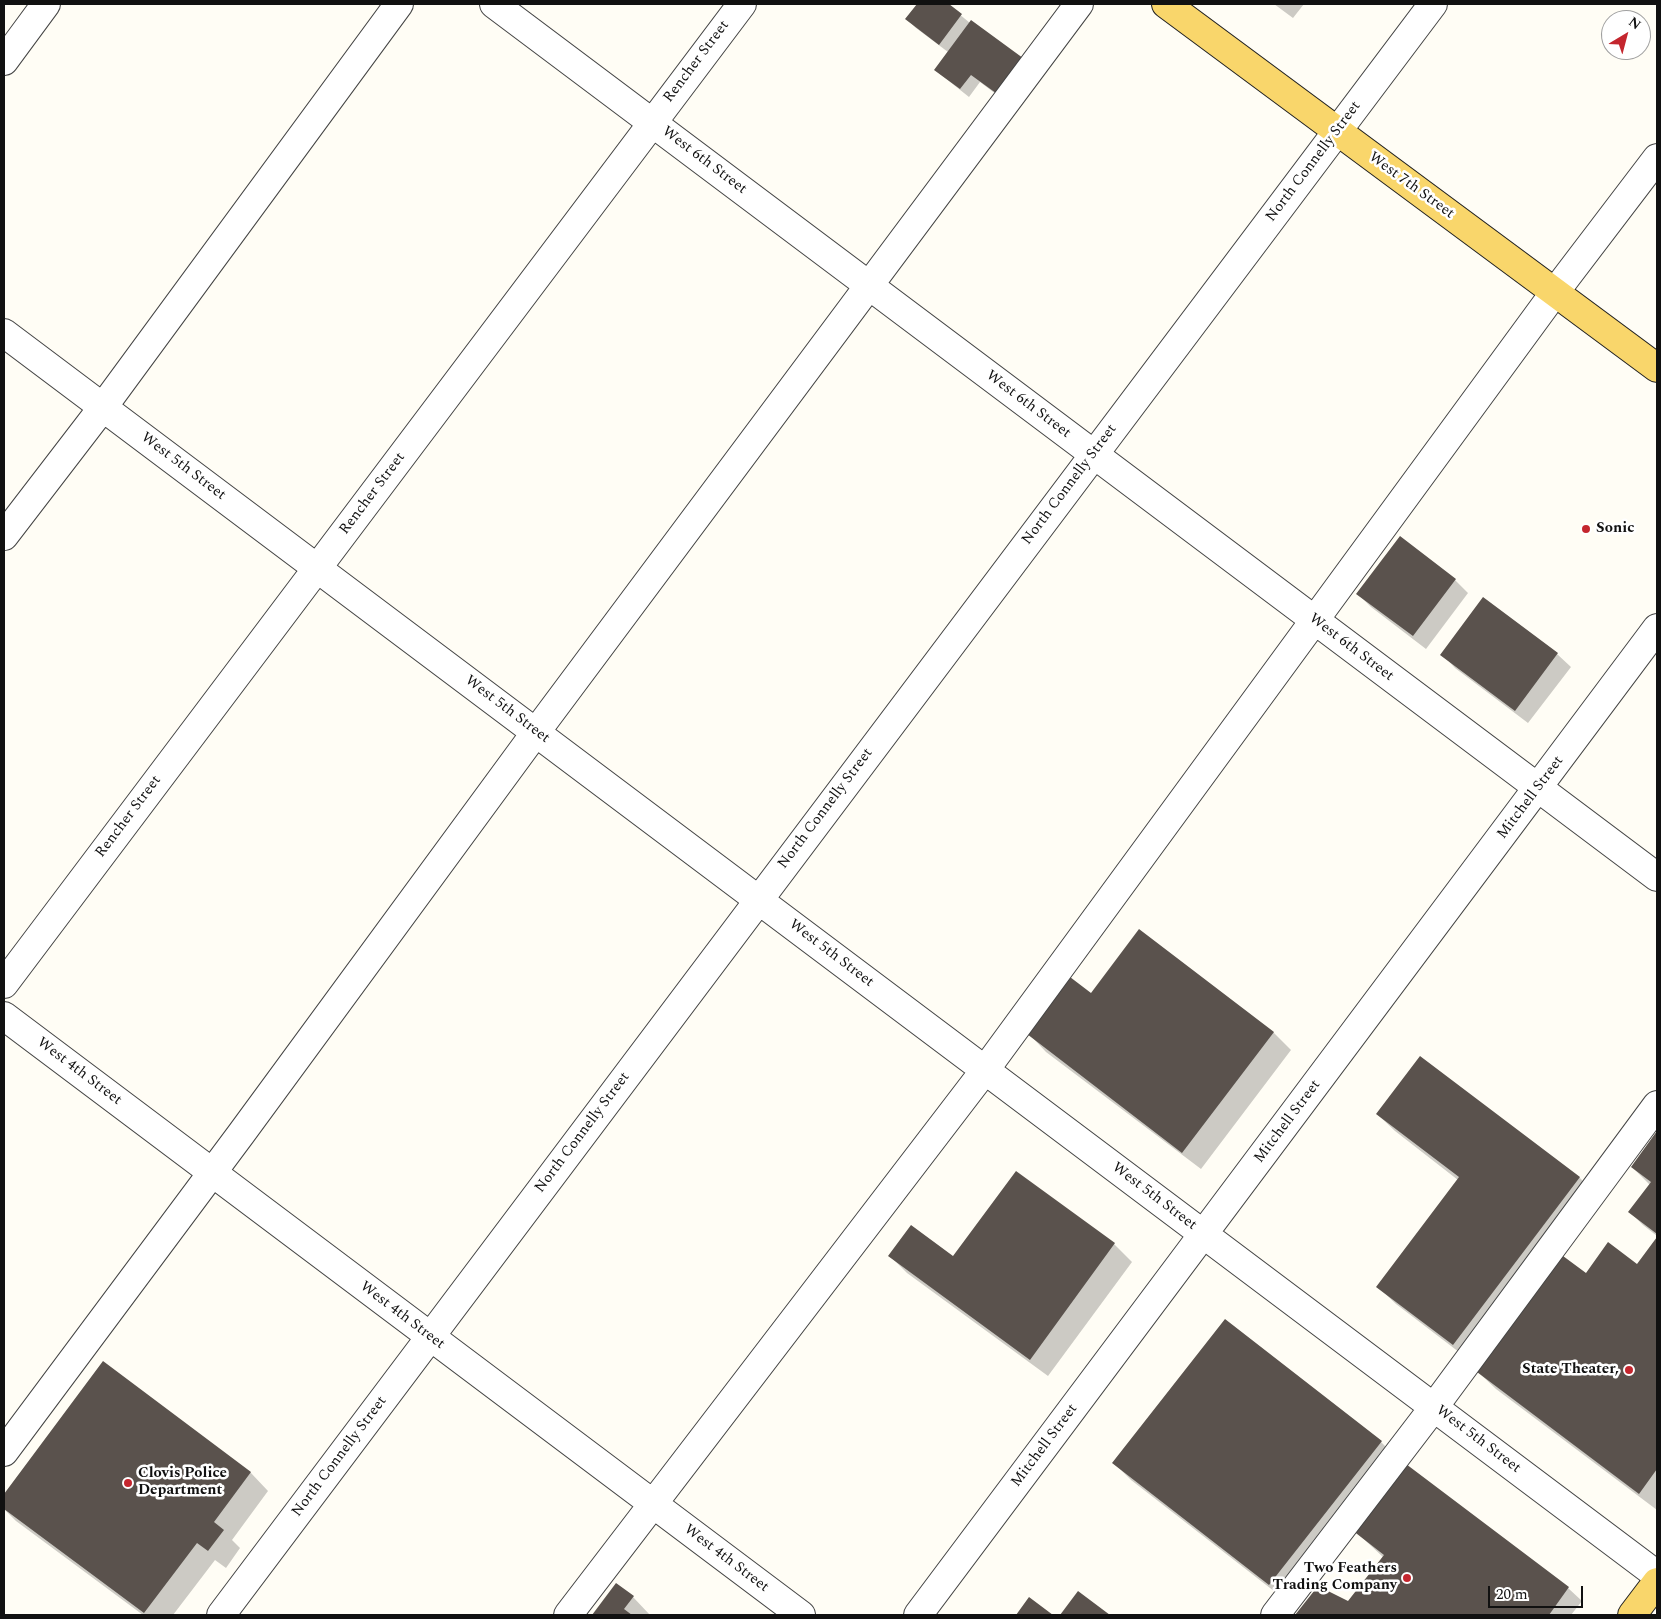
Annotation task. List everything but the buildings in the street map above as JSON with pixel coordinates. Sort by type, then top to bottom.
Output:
[{"type":"main road","name":"West 7th Street","points":[[1166,4],[1657,368]]},
{"type":"main road","points":[[1632,1615],[1657,1582]]},
{"type":"street","points":[[4,60],[46,4]]},
{"type":"street","points":[[4,536],[103,407],[398,4]]},
{"type":"street","name":"West 6th Street","points":[[494,4],[1657,877]]},
{"type":"street","name":"Rencher Street","points":[[4,984],[742,4]]},
{"type":"street","points":[[4,1452],[536,732],[1079,4]]},
{"type":"street","name":"North Connelly Street","points":[[221,1615],[1433,4]]},
{"type":"street","points":[[568,1615],[986,1070],[1555,292],[1657,158]]},
{"type":"street","name":"West 5th Street","points":[[4,333],[1657,1575]]},
{"type":"street","name":"Mitchell Street","points":[[918,1615],[1657,628]]},
{"type":"street","name":"West 4th Street","points":[[4,1016],[801,1615]]},
{"type":"street","points":[[1275,1615],[1434,1407],[1657,1105]]},
{"type":"place","name":"Sonic","points":[[1586,529]]},
{"type":"place","name":"State Theater,","points":[[1629,1370]]},
{"type":"place","name":"Clovis Police Department","points":[[128,1483]]},
{"type":"place","name":"Two Feathers Trading Company","points":[[1407,1578]]}]
